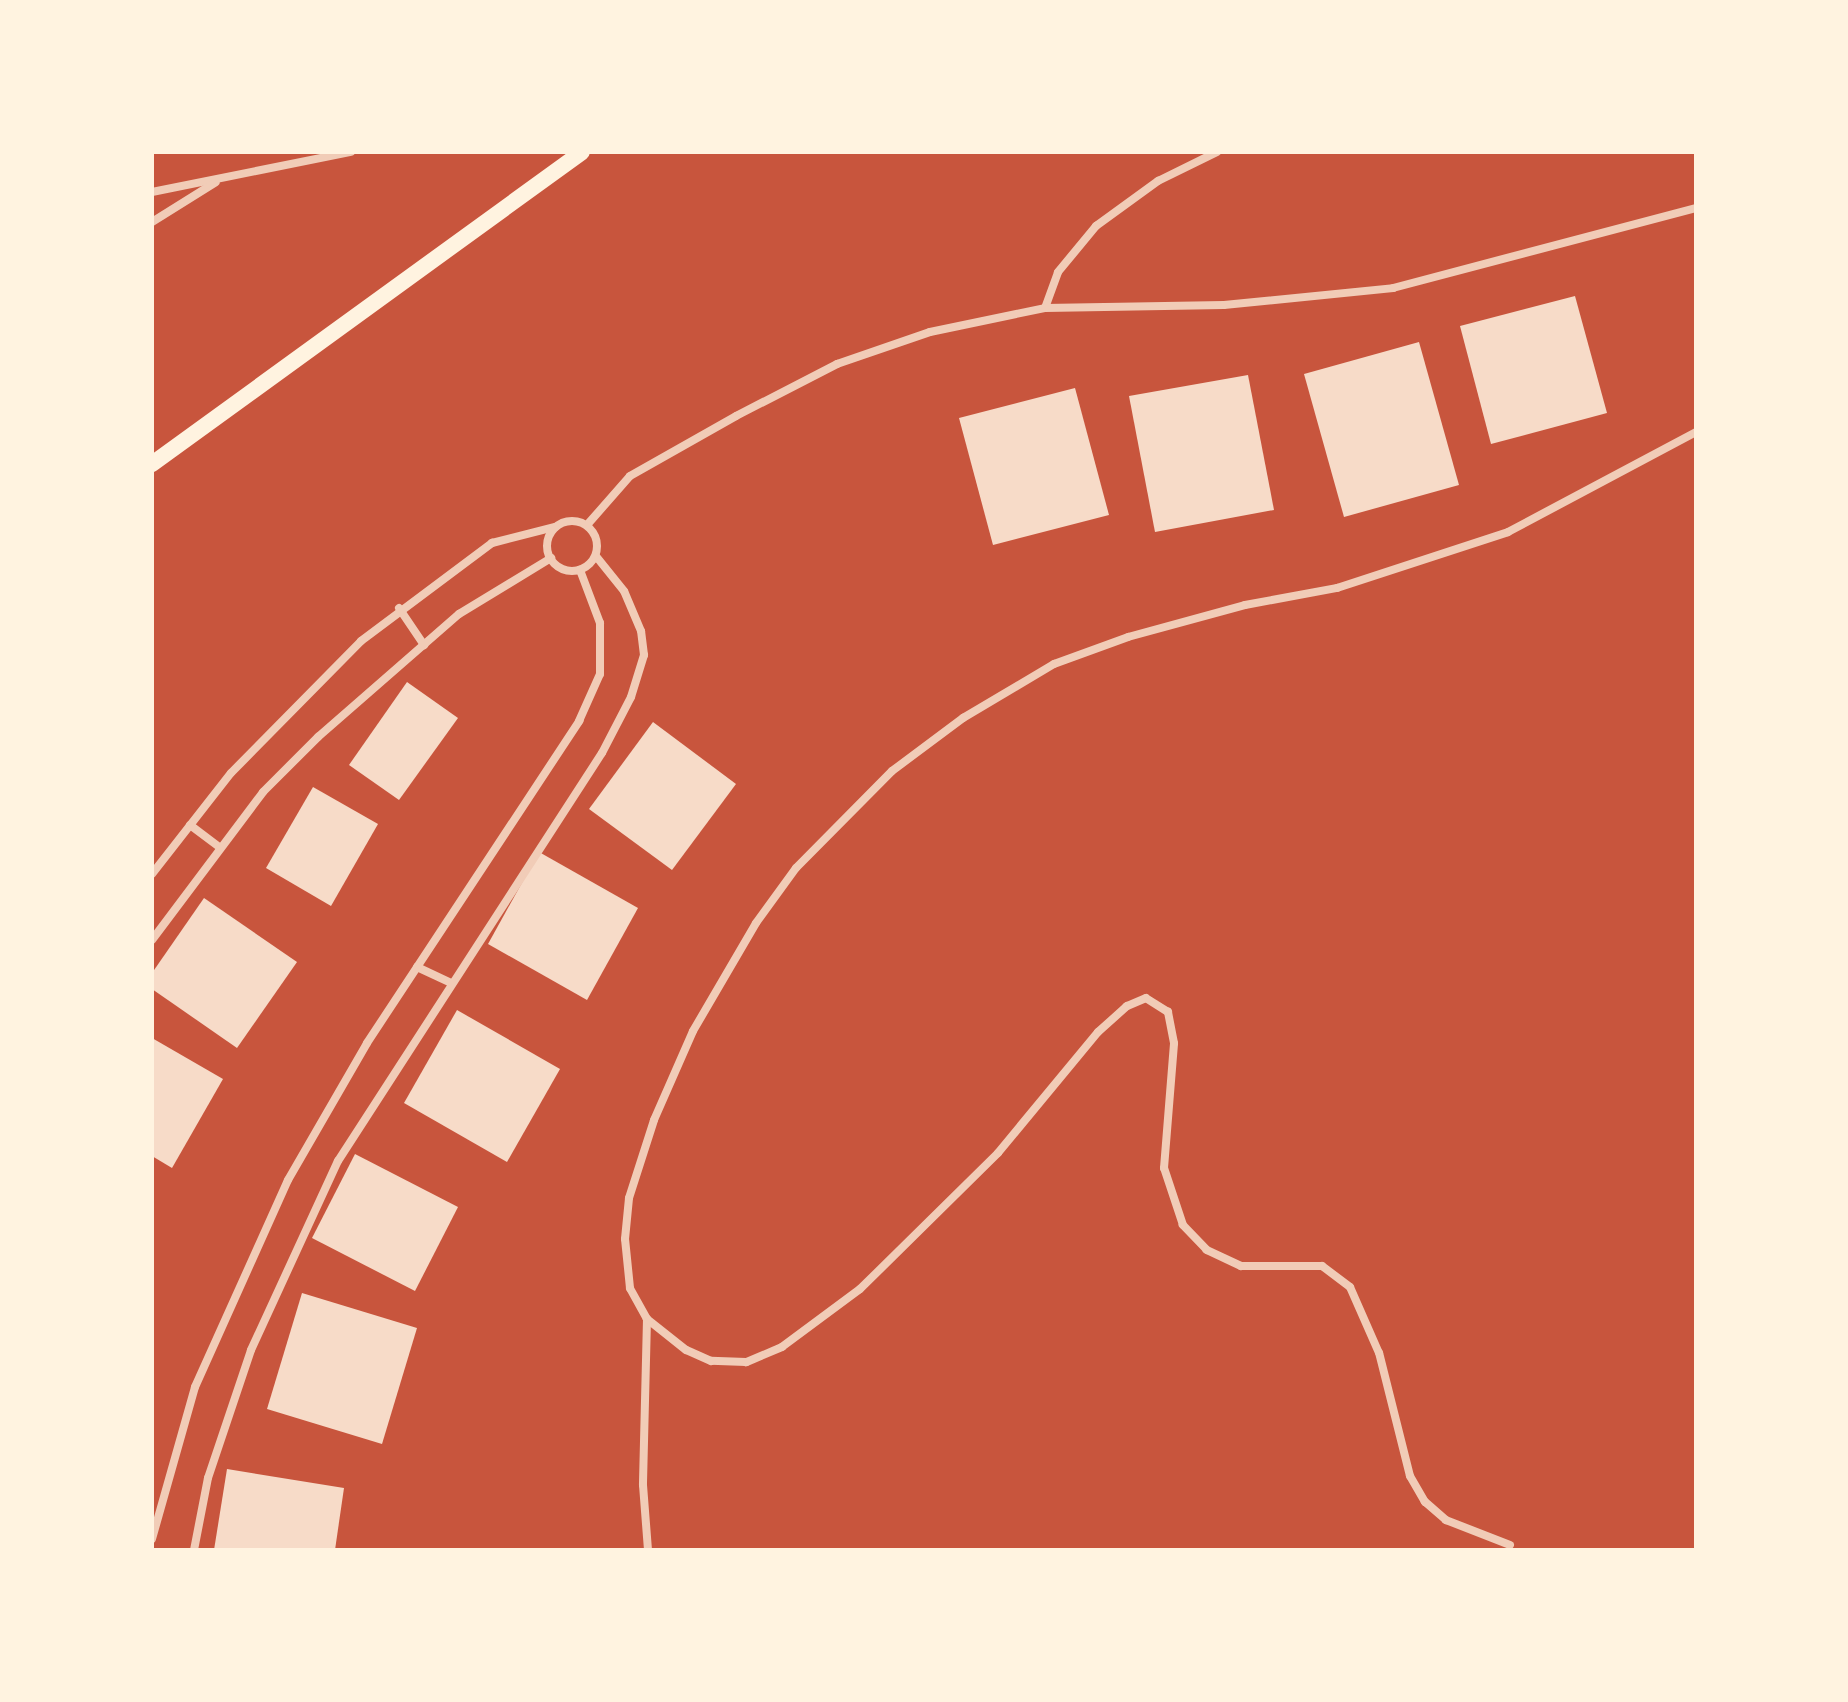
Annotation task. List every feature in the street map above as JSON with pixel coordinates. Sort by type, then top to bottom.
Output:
[{"type":"main road","points":[[152,464],[582,152]]},
{"type":"street","points":[[152,192],[351,152]]},
{"type":"street","points":[[1045,308],[1058,272],[1096,226],[1158,181],[1217,152]]},
{"type":"street","points":[[152,222],[223,178]]},
{"type":"street","points":[[587,525],[630,476],[837,364],[930,332],[1045,308],[1224,305],[1393,288],[1696,208]]},
{"type":"street","points":[[1510,1545],[1446,1520],[1425,1502],[1410,1476],[1379,1353],[1350,1287],[1322,1266],[1241,1266],[1207,1250],[1183,1225],[1164,1168],[1174,1043],[1168,1012],[1146,998],[1127,1006],[1098,1032],[998,1153],[860,1289],[782,1347],[746,1362],[711,1361],[686,1350],[647,1319],[630,1288],[625,1239],[629,1198],[654,1120],[693,1031],[756,923],[796,868],[892,771],[963,718],[1054,664],[1188,619],[1337,588],[1508,532],[1696,432]]},
{"type":"street","points":[[152,874],[190,825],[283,718],[399,608],[492,543],[521,531],[576,521],[587,525],[594,534],[596,556],[624,591],[641,631],[644,655],[631,697],[602,753],[338,1161],[251,1350],[208,1478],[194,1550]]},
{"type":"street","points":[[555,527],[547,547],[551,558],[568,571],[580,570],[596,556]]},
{"type":"street","points":[[152,940],[263,792],[307,748],[424,645],[490,593],[551,558]]},
{"type":"street","points":[[152,1539],[195,1387],[248,1260],[323,1117],[417,967],[579,721],[600,674],[600,623],[580,570]]},
{"type":"street","points":[[399,608],[424,645]]},
{"type":"street","points":[[190,825],[219,847]]},
{"type":"street","points":[[417,967],[451,983]]},
{"type":"street","points":[[647,1319],[643,1485],[648,1550]]},
{"type":"building","points":[[1575,296],[1607,413],[1491,444],[1460,326]]},
{"type":"building","points":[[1419,342],[1459,485],[1344,517],[1304,374]]},
{"type":"building","points":[[1248,375],[1274,510],[1155,532],[1129,396]]},
{"type":"building","points":[[1075,388],[1109,515],[993,545],[959,418]]},
{"type":"building","points":[[407,682],[458,718],[399,800],[349,765]]},
{"type":"building","points":[[653,722],[736,784],[672,870],[589,809]]},
{"type":"building","points":[[313,787],[378,824],[331,906],[266,868]]},
{"type":"building","points":[[539,852],[638,908],[587,1000],[488,944]]},
{"type":"building","points":[[204,898],[297,962],[237,1048],[152,989],[152,973]]},
{"type":"building","points":[[457,1010],[560,1069],[507,1162],[404,1103]]},
{"type":"building","points":[[152,1038],[223,1079],[172,1168],[152,1156]]},
{"type":"building","points":[[355,1154],[458,1207],[415,1291],[312,1238]]},
{"type":"building","points":[[302,1293],[417,1328],[382,1444],[267,1409]]},
{"type":"building","points":[[227,1469],[344,1488],[335,1550],[214,1550]]}]
